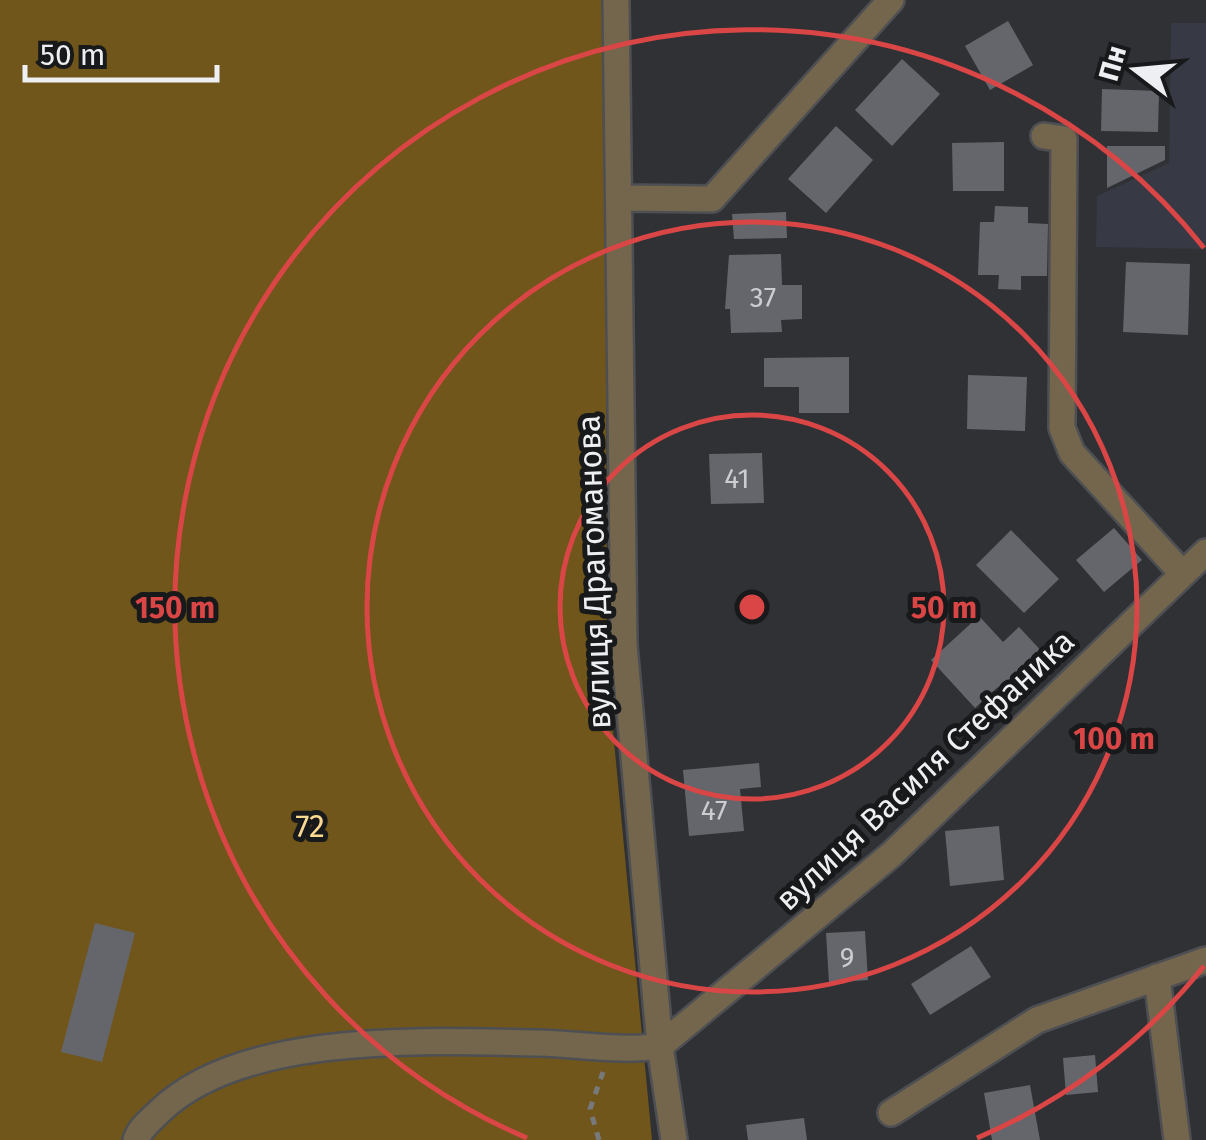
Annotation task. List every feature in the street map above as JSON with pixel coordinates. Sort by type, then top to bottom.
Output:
[{"type":"street","name":"вулиця Драгоманова","points":[[616,0],[624,645],[660,1046],[674,1140]]},
{"type":"street","points":[[619,198],[712,199],[891,0]]},
{"type":"street","points":[[1044,136],[1064,139],[1062,428],[1080,463],[1182,574]]},
{"type":"street","name":"вулиця Василя Стефаника","points":[[660,1046],[892,854],[1206,552]]},
{"type":"street","points":[[890,1112],[1037,1020],[1206,960]]},
{"type":"street","points":[[1157,977],[1177,1140]]},
{"type":"street","points":[[136,1140],[182,1090],[234,1068],[307,1051],[369,1046],[660,1046]]},
{"type":"path","points":[[599,1140],[590,1109],[604,1076],[601,1046]]},
{"type":"shaded area","points":[[1171,23],[1206,23],[1206,249],[1096,247],[1097,196],[1169,163]]},
{"type":"green space","name":"72","points":[[0,0],[605,0],[607,668],[652,1140],[0,1140]]},
{"type":"building","points":[[1008,21],[1033,65],[990,90],[965,46]]},
{"type":"building","points":[[902,59],[940,94],[892,146],[855,110]]},
{"type":"building","points":[[1102,89],[1159,91],[1158,132],[1101,131]]},
{"type":"building","points":[[836,126],[873,160],[826,213],[788,179]]},
{"type":"building","points":[[1004,142],[1004,191],[953,191],[952,143]]},
{"type":"building","points":[[1107,146],[1165,146],[1165,160],[1107,188]]},
{"type":"building","points":[[995,206],[1028,207],[1028,223],[1048,224],[1047,276],[1021,276],[1021,290],[998,289],[999,275],[978,275],[980,222],[994,222]]},
{"type":"building","points":[[786,212],[787,238],[734,239],[732,214]]},
{"type":"building","points":[[781,254],[782,285],[802,285],[802,319],[781,320],[782,332],[731,333],[730,309],[725,309],[729,255]]},
{"type":"building","points":[[1126,262],[1190,264],[1188,335],[1123,332]]},
{"type":"building","points":[[849,357],[849,413],[799,413],[799,387],[764,387],[764,358]]},
{"type":"building","points":[[968,375],[1027,377],[1025,431],[967,429]]},
{"type":"building","points":[[762,453],[764,503],[711,504],[709,454]]},
{"type":"building","points":[[1114,528],[1142,560],[1104,592],[1076,560]]},
{"type":"building","points":[[1011,530],[1059,579],[1024,613],[976,565]]},
{"type":"building","points":[[979,616],[1003,642],[1019,627],[1047,657],[1006,695],[998,687],[975,708],[931,660]]},
{"type":"building","points":[[759,763],[761,787],[740,789],[744,831],[689,836],[683,770]]},
{"type":"building","points":[[999,826],[1004,880],[950,886],[945,831]]},
{"type":"building","points":[[95,923],[135,933],[102,1062],[61,1052]]},
{"type":"building","points":[[865,931],[868,980],[829,983],[826,933]]},
{"type":"building","points":[[971,946],[991,977],[930,1015],[911,984]]},
{"type":"building","points":[[1095,1055],[1098,1092],[1066,1095],[1063,1058]]},
{"type":"building","points":[[1030,1085],[1040,1140],[992,1140],[984,1093]]},
{"type":"building","points":[[804,1118],[807,1140],[748,1140],[746,1125]]}]
